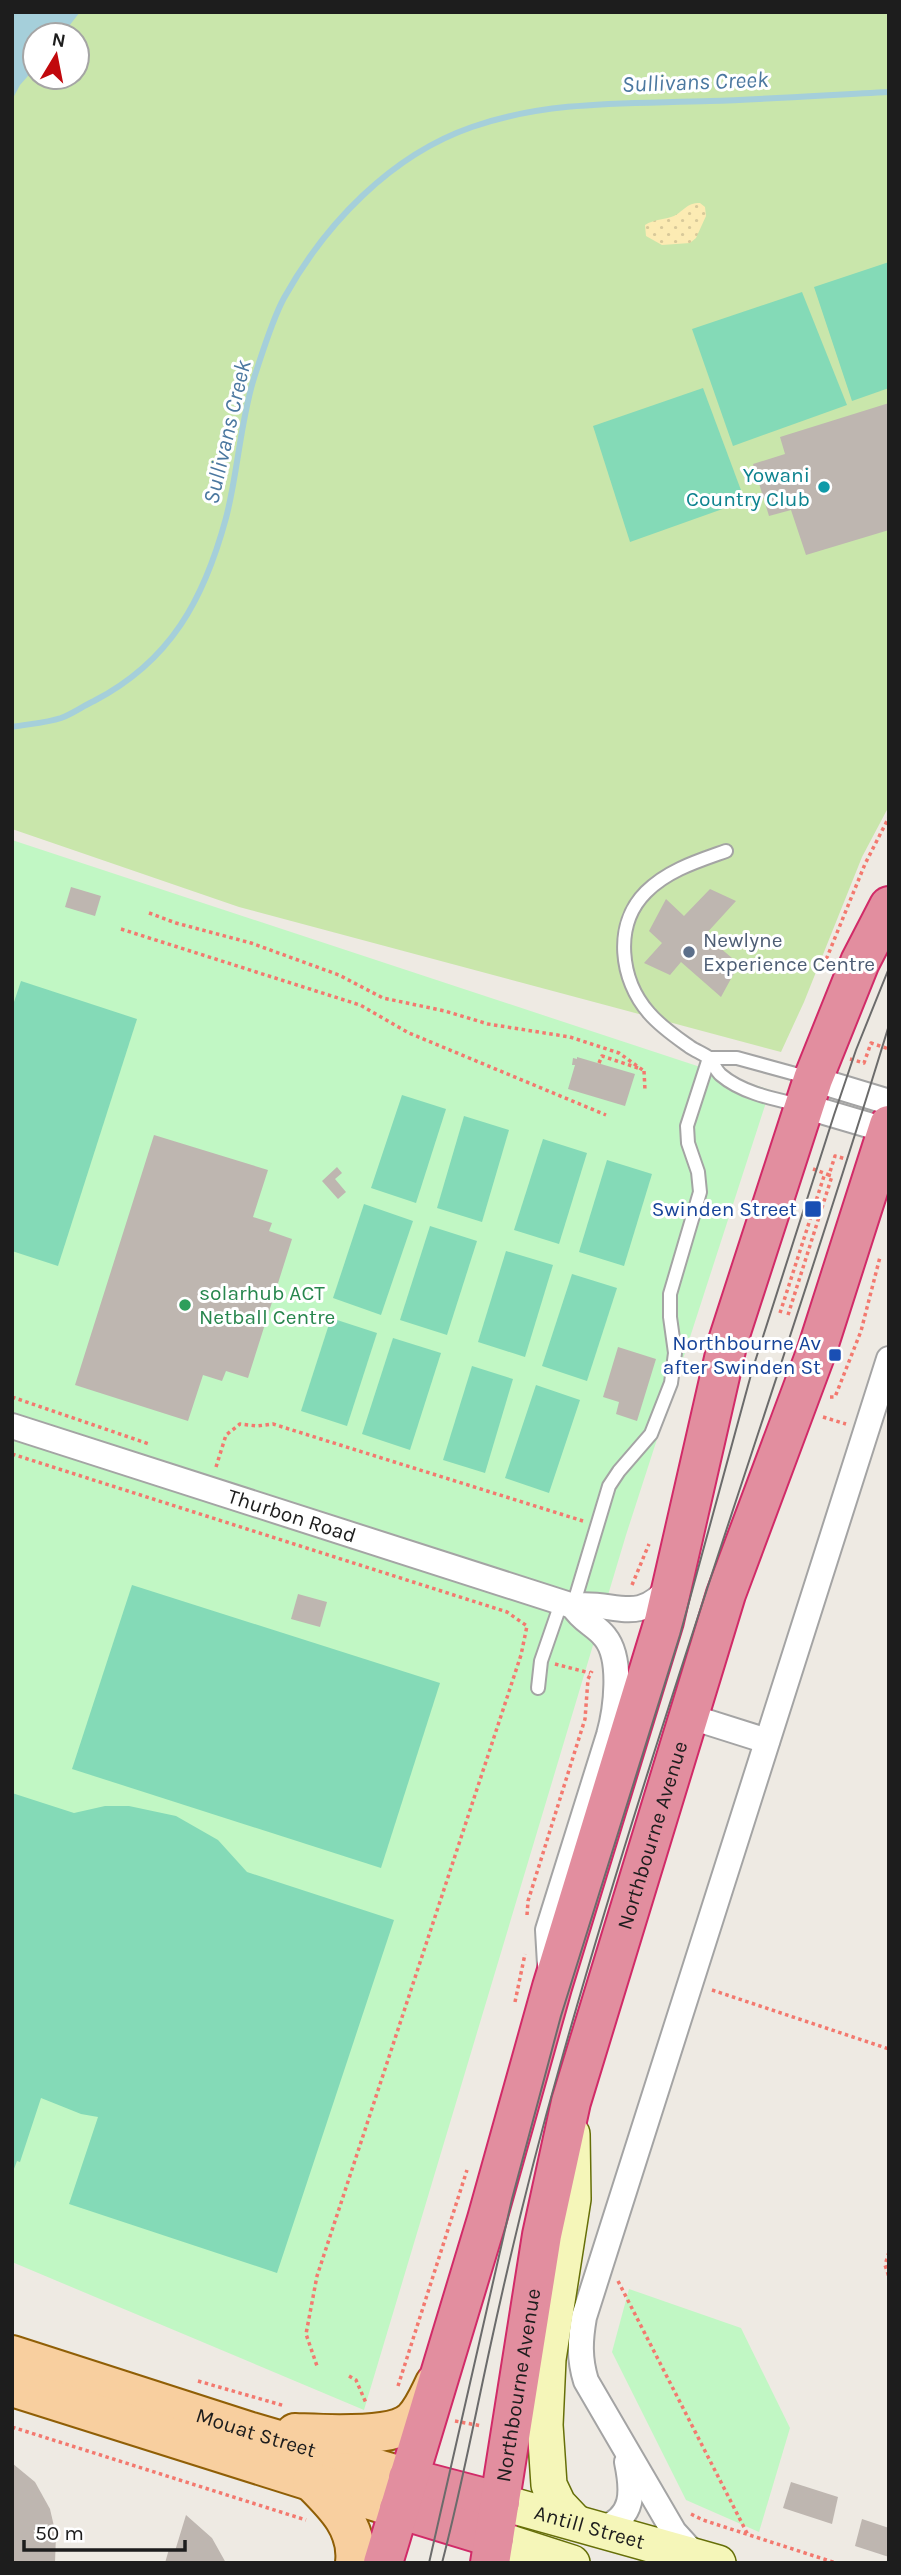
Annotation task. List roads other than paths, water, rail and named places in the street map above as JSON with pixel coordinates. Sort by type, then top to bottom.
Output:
[{"type":"highway","points":[[383,2563],[487,2219],[552,1987],[646,1684],[675,1578],[728,1341],[809,1093],[860,962],[889,905]]},
{"type":"highway","name":"Northbourne Avenue","points":[[495,2534],[542,2235],[571,2102],[726,1594],[817,1350],[876,1169],[888,1122]]},
{"type":"highway","name":"Mouat Street","points":[[404,2494],[495,2534]]},
{"type":"main road","points":[[571,2102],[573,2199],[548,2358],[545,2426],[549,2486],[558,2504],[588,2526]]},
{"type":"main road","name":"Mouat Street","points":[[12,2355],[251,2432],[404,2494]]},
{"type":"main road","points":[[251,2432],[378,2433],[403,2426],[417,2415],[437,2381]]},
{"type":"main road","name":"Mouat Street","points":[[12,2387],[310,2481],[404,2494]]},
{"type":"main road","points":[[310,2481],[341,2513],[351,2530],[356,2553],[355,2563]]},
{"type":"main road","name":"Antill Street","points":[[495,2534],[588,2526],[705,2549]]},
{"type":"main road","name":"Antill Street","points":[[495,2534],[572,2563]]},
{"type":"street","points":[[809,1093],[888,1122]]},
{"type":"street","points":[[705,2549],[674,2532],[586,2381],[580,2351],[584,2317],[889,1359]]},
{"type":"street","name":"Thurbon Road","points":[[12,1426],[567,1605],[595,1605],[626,1611],[639,1609],[659,1599],[675,1578]]},
{"type":"street","name":"Thurbon Road","points":[[552,1987],[548,1930],[613,1719],[616,1693],[613,1654],[607,1639],[567,1605]]},
{"type":"street","points":[[688,1716],[767,1741]]},
{"type":"street","points":[[588,2526],[618,2521],[631,2499],[630,2477],[623,2448]]},
{"type":"lane","points":[[726,851],[675,871],[645,893],[634,908],[624,940],[629,979],[641,1002],[661,1025],[709,1058],[722,1076],[747,1090],[809,1093]]},
{"type":"lane","points":[[709,1058],[737,1058],[809,1093]]},
{"type":"lane","points":[[538,1688],[541,1661],[567,1605],[612,1480],[651,1434],[671,1383],[675,1353],[670,1294],[700,1192],[698,1172],[688,1143],[687,1120],[709,1058]]},
{"type":"water","points":[[12,12],[80,12],[73,21],[21,21],[21,84],[12,100]]},
{"type":"waterway","name":"Sullivans Creek","points":[[12,727],[61,718],[121,685],[144,667],[181,625],[195,601],[217,547],[230,501],[249,395],[267,337],[284,298],[319,244],[340,219],[363,195],[414,155],[442,139],[472,127],[501,118],[560,108],[889,92]]},
{"type":"tram line","points":[[429,2563],[512,2199],[561,2016],[680,1635],[752,1371],[856,1050],[889,968]]},
{"type":"tram line","points":[[442,2563],[549,2103],[637,1807],[889,1025]]},
{"type":"place","name":"Yowani Country Club","points":[[824,487]]},
{"type":"place","name":"Newlyne Experience Centre","points":[[689,952]]},
{"type":"place","name":"Swinden Street","points":[[813,1209]]},
{"type":"place","name":"solarhub ACT Netball Centre","points":[[185,1305]]},
{"type":"place","name":"Northbourne Av after Swinden St","points":[[835,1355]]}]
